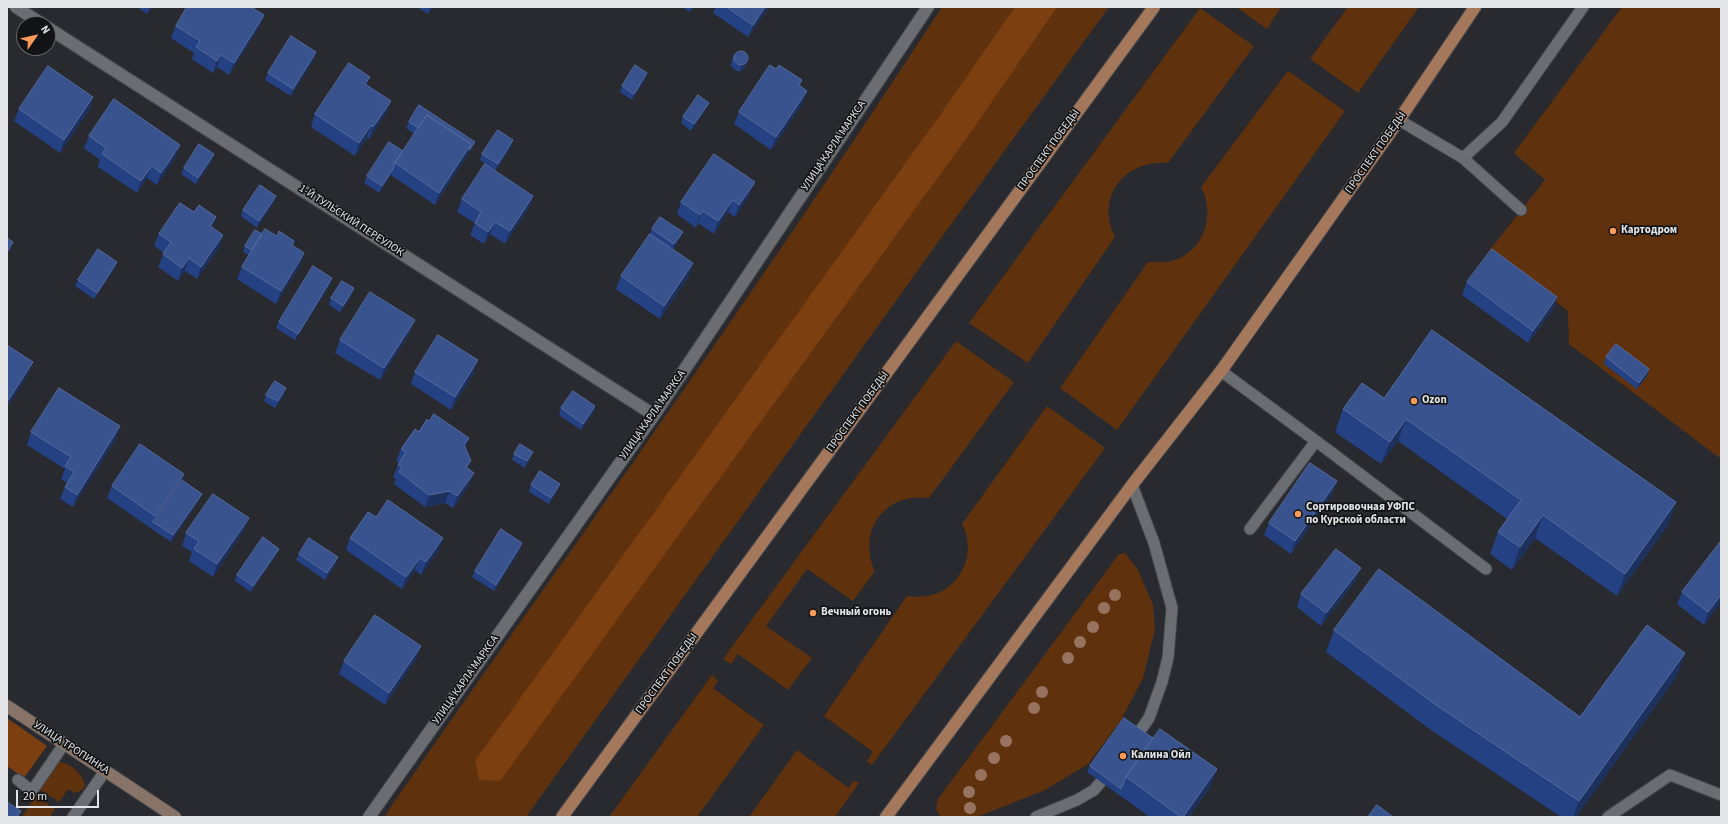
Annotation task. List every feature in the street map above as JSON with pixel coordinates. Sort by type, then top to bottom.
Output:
[{"type":"main road","name":"ПРОСПЕКТ ПОБЕДЫ","points":[[562,817],[1154,7]]},
{"type":"main road","name":"ПРОСПЕКТ ПОБЕДЫ","points":[[886,817],[1132,485],[1221,371],[1399,120],[1475,7]]},
{"type":"main road","name":"УЛИЦА ТРОПИНКА","points":[[7,706],[175,817]]},
{"type":"street","points":[[16,7],[30,16]]},
{"type":"street","name":"УЛИЦА КАРЛА МАРКСА","points":[[369,817],[654,415],[928,7]]},
{"type":"street","name":"1-Й ТУЛЬСКИЙ ПЕРЕУЛОК","points":[[56,33],[654,415]]},
{"type":"lane","points":[[1463,158],[1502,122],[1583,7]]},
{"type":"lane","points":[[1399,120],[1463,158],[1521,210]]},
{"type":"lane","points":[[1221,371],[1486,569]]},
{"type":"lane","points":[[1250,529],[1316,441]]},
{"type":"lane","points":[[1128,749],[1149,718],[1162,682],[1168,658],[1172,608],[1154,543],[1132,485]]},
{"type":"lane","points":[[18,780],[32,791],[64,744]]},
{"type":"lane","points":[[1036,817],[1060,809],[1094,790],[1118,761]]},
{"type":"lane","points":[[73,817],[106,771]]},
{"type":"lane","points":[[1608,817],[1670,774],[1721,795]]},
{"type":"shaded area","points":[[942,7],[1109,7],[936,245],[526,817],[384,817],[603,506],[712,348]]},
{"type":"shaded area","points":[[1015,7],[1057,7],[971,132],[500,781],[479,780],[475,761],[938,118]]},
{"type":"shaded area","points":[[1236,7],[1281,7],[1267,29]]},
{"type":"shaded area","points":[[1348,7],[1419,7],[1358,93],[1310,59]]},
{"type":"shaded area","name":"Картодром","points":[[1622,7],[1721,7],[1721,459],[1569,344],[1568,311],[1489,251],[1545,180],[1514,153]]},
{"type":"shaded area","points":[[1200,8],[1254,46],[1168,163],[1153,163],[1139,167],[1127,174],[1118,184],[1112,195],[1109,208],[1110,222],[1115,237],[1028,363],[969,323]]},
{"type":"shaded area","points":[[1288,71],[1345,111],[1117,430],[1060,388],[1148,262],[1172,261],[1192,250],[1199,241],[1207,220],[1205,198],[1201,187]]},
{"type":"shaded area","points":[[956,341],[1014,382],[929,498],[913,498],[899,501],[887,508],[878,517],[872,529],[870,542],[870,556],[875,571],[853,601],[807,569],[766,626],[812,658],[788,690],[738,654],[731,664],[723,659]]},
{"type":"shaded area","points":[[1047,406],[1105,448],[872,765],[867,761],[873,752],[824,716],[907,596],[920,597],[943,591],[959,576],[964,567],[968,545],[962,524]]},
{"type":"shaded area","points":[[1125,553],[1138,570],[1153,605],[1155,629],[1143,678],[1121,720],[1088,764],[1045,790],[977,817],[940,816],[936,809],[938,799],[1119,554]]},
{"type":"shaded area","points":[[712,675],[718,681],[713,688],[764,725],[697,817],[609,817]]},
{"type":"shaded area","points":[[7,718],[47,746],[24,778],[7,766]]},
{"type":"shaded area","points":[[797,750],[849,788],[854,780],[859,783],[835,817],[749,817]]},
{"type":"shaded area","points":[[60,762],[68,765],[80,774],[85,786],[82,790],[75,793],[68,789],[59,802],[39,789],[55,764]]},
{"type":"shaded area","points":[[36,796],[55,809],[50,817],[22,817]]},
{"type":"building","points":[[187,7],[251,7],[264,15],[234,63],[221,55],[217,61],[196,47],[200,41],[176,26]]},
{"type":"building","points":[[727,7],[765,7],[753,25]]},
{"type":"building","points":[[291,36],[316,52],[293,89],[268,73]]},
{"type":"building","points":[[738,51],[744,51],[748,55],[748,61],[744,65],[738,65],[734,61],[734,55]]},
{"type":"building","points":[[349,63],[370,77],[365,84],[391,101],[373,127],[371,125],[359,143],[315,114]]},
{"type":"building","points":[[635,65],[647,73],[634,94],[622,86]]},
{"type":"building","points":[[770,65],[776,69],[779,65],[802,80],[799,85],[807,91],[776,137],[739,112]]},
{"type":"building","points":[[48,66],[93,97],[64,140],[19,109]]},
{"type":"building","points":[[698,95],[709,103],[694,124],[683,117]]},
{"type":"building","points":[[114,99],[180,145],[161,173],[152,166],[141,181],[102,154],[106,148],[89,136]]},
{"type":"building","points":[[419,105],[475,142],[469,150],[471,144],[427,115],[418,128],[409,122]]},
{"type":"building","points":[[427,115],[471,144],[439,193],[395,163]]},
{"type":"building","points":[[498,130],[513,140],[498,164],[482,154]]},
{"type":"building","points":[[389,142],[403,151],[382,186],[367,176]]},
{"type":"building","points":[[199,144],[214,154],[198,178],[184,168]]},
{"type":"building","points":[[714,154],[755,182],[739,205],[733,200],[718,221],[703,211],[700,215],[681,202]]},
{"type":"building","points":[[485,164],[533,196],[510,231],[495,222],[488,232],[475,223],[481,212],[462,199]]},
{"type":"building","points":[[260,185],[276,196],[259,221],[243,210]]},
{"type":"building","points":[[180,203],[194,212],[199,205],[216,217],[210,226],[223,235],[201,267],[189,258],[182,268],[163,254],[171,242],[159,234]]},
{"type":"building","points":[[660,217],[683,232],[674,244],[652,229]]},
{"type":"building","points":[[265,229],[277,236],[279,231],[294,241],[292,245],[304,253],[281,291],[242,267]]},
{"type":"building","points":[[255,230],[262,234],[252,250],[245,246]]},
{"type":"building","points":[[650,234],[693,263],[664,306],[621,276]]},
{"type":"building","points":[[7,238],[13,242],[7,252]]},
{"type":"building","points":[[98,249],[117,262],[97,293],[78,280]]},
{"type":"building","points":[[1492,249],[1557,297],[1533,331],[1467,282]]},
{"type":"building","points":[[313,266],[332,278],[298,334],[279,322]]},
{"type":"building","points":[[342,281],[354,288],[343,306],[331,298]]},
{"type":"building","points":[[370,292],[415,320],[384,368],[340,340]]},
{"type":"building","points":[[1432,330],[1676,502],[1625,574],[1543,515],[1520,547],[1498,532],[1521,500],[1406,419],[1390,442],[1343,409],[1362,383],[1384,398]]},
{"type":"building","points":[[438,335],[478,360],[455,397],[415,372]]},
{"type":"building","points":[[1616,344],[1649,369],[1639,383],[1606,357]]},
{"type":"building","points":[[7,345],[33,362],[7,402]]},
{"type":"building","points":[[275,381],[286,388],[278,401],[266,395]]},
{"type":"building","points":[[59,388],[120,426],[77,495],[65,487],[74,472],[65,466],[71,457],[31,432]]},
{"type":"building","points":[[573,391],[595,406],[583,424],[561,408]]},
{"type":"building","points":[[434,414],[469,438],[464,445],[471,461],[466,467],[474,473],[457,496],[450,491],[429,495],[399,472],[402,467],[398,465],[406,452],[401,449],[415,429],[419,432],[427,419],[429,421]]},
{"type":"building","points":[[140,444],[184,474],[155,516],[112,486]]},
{"type":"building","points":[[520,444],[533,452],[527,461],[514,454]]},
{"type":"building","name":"Сортировочная УФПС по Курской области","points":[[1310,463],[1337,481],[1295,541],[1269,523]]},
{"type":"building","points":[[540,471],[560,484],[551,498],[531,485]]},
{"type":"building","points":[[182,480],[202,494],[173,535],[153,522]]},
{"type":"building","points":[[213,494],[249,518],[217,564],[194,549],[199,541],[186,533]]},
{"type":"building","points":[[388,500],[443,538],[426,562],[420,558],[406,577],[350,538],[368,512],[376,517]]},
{"type":"building","points":[[501,529],[522,543],[496,585],[475,571]]},
{"type":"building","points":[[263,537],[279,549],[253,586],[237,575]]},
{"type":"building","points":[[309,538],[338,557],[327,573],[299,554]]},
{"type":"building","points":[[1721,541],[1721,595],[1708,612],[1682,592]]},
{"type":"building","points":[[1336,549],[1361,568],[1326,613],[1301,594]]},
{"type":"building","points":[[1379,569],[1580,717],[1647,625],[1685,653],[1579,801],[1439,707],[1334,630]]},
{"type":"building","points":[[375,615],[421,646],[389,693],[344,661]]},
{"type":"building","points":[[1124,718],[1153,738],[1126,777],[1121,789],[1090,766]]},
{"type":"building","points":[[1160,729],[1217,769],[1183,817],[1126,777]]},
{"type":"building","points":[[7,802],[21,811],[17,817],[7,817]]},
{"type":"building","points":[[1377,805],[1393,817],[1368,817]]},
{"type":"place","name":"Картодром","points":[[1613,231]]},
{"type":"place","name":"Ozon","points":[[1414,401]]},
{"type":"place","name":"Сортировочная УФПС по Курской области","points":[[1298,514]]},
{"type":"place","name":"Вечный огонь","points":[[813,613]]},
{"type":"place","name":"Калина Ойл","points":[[1123,756]]}]
